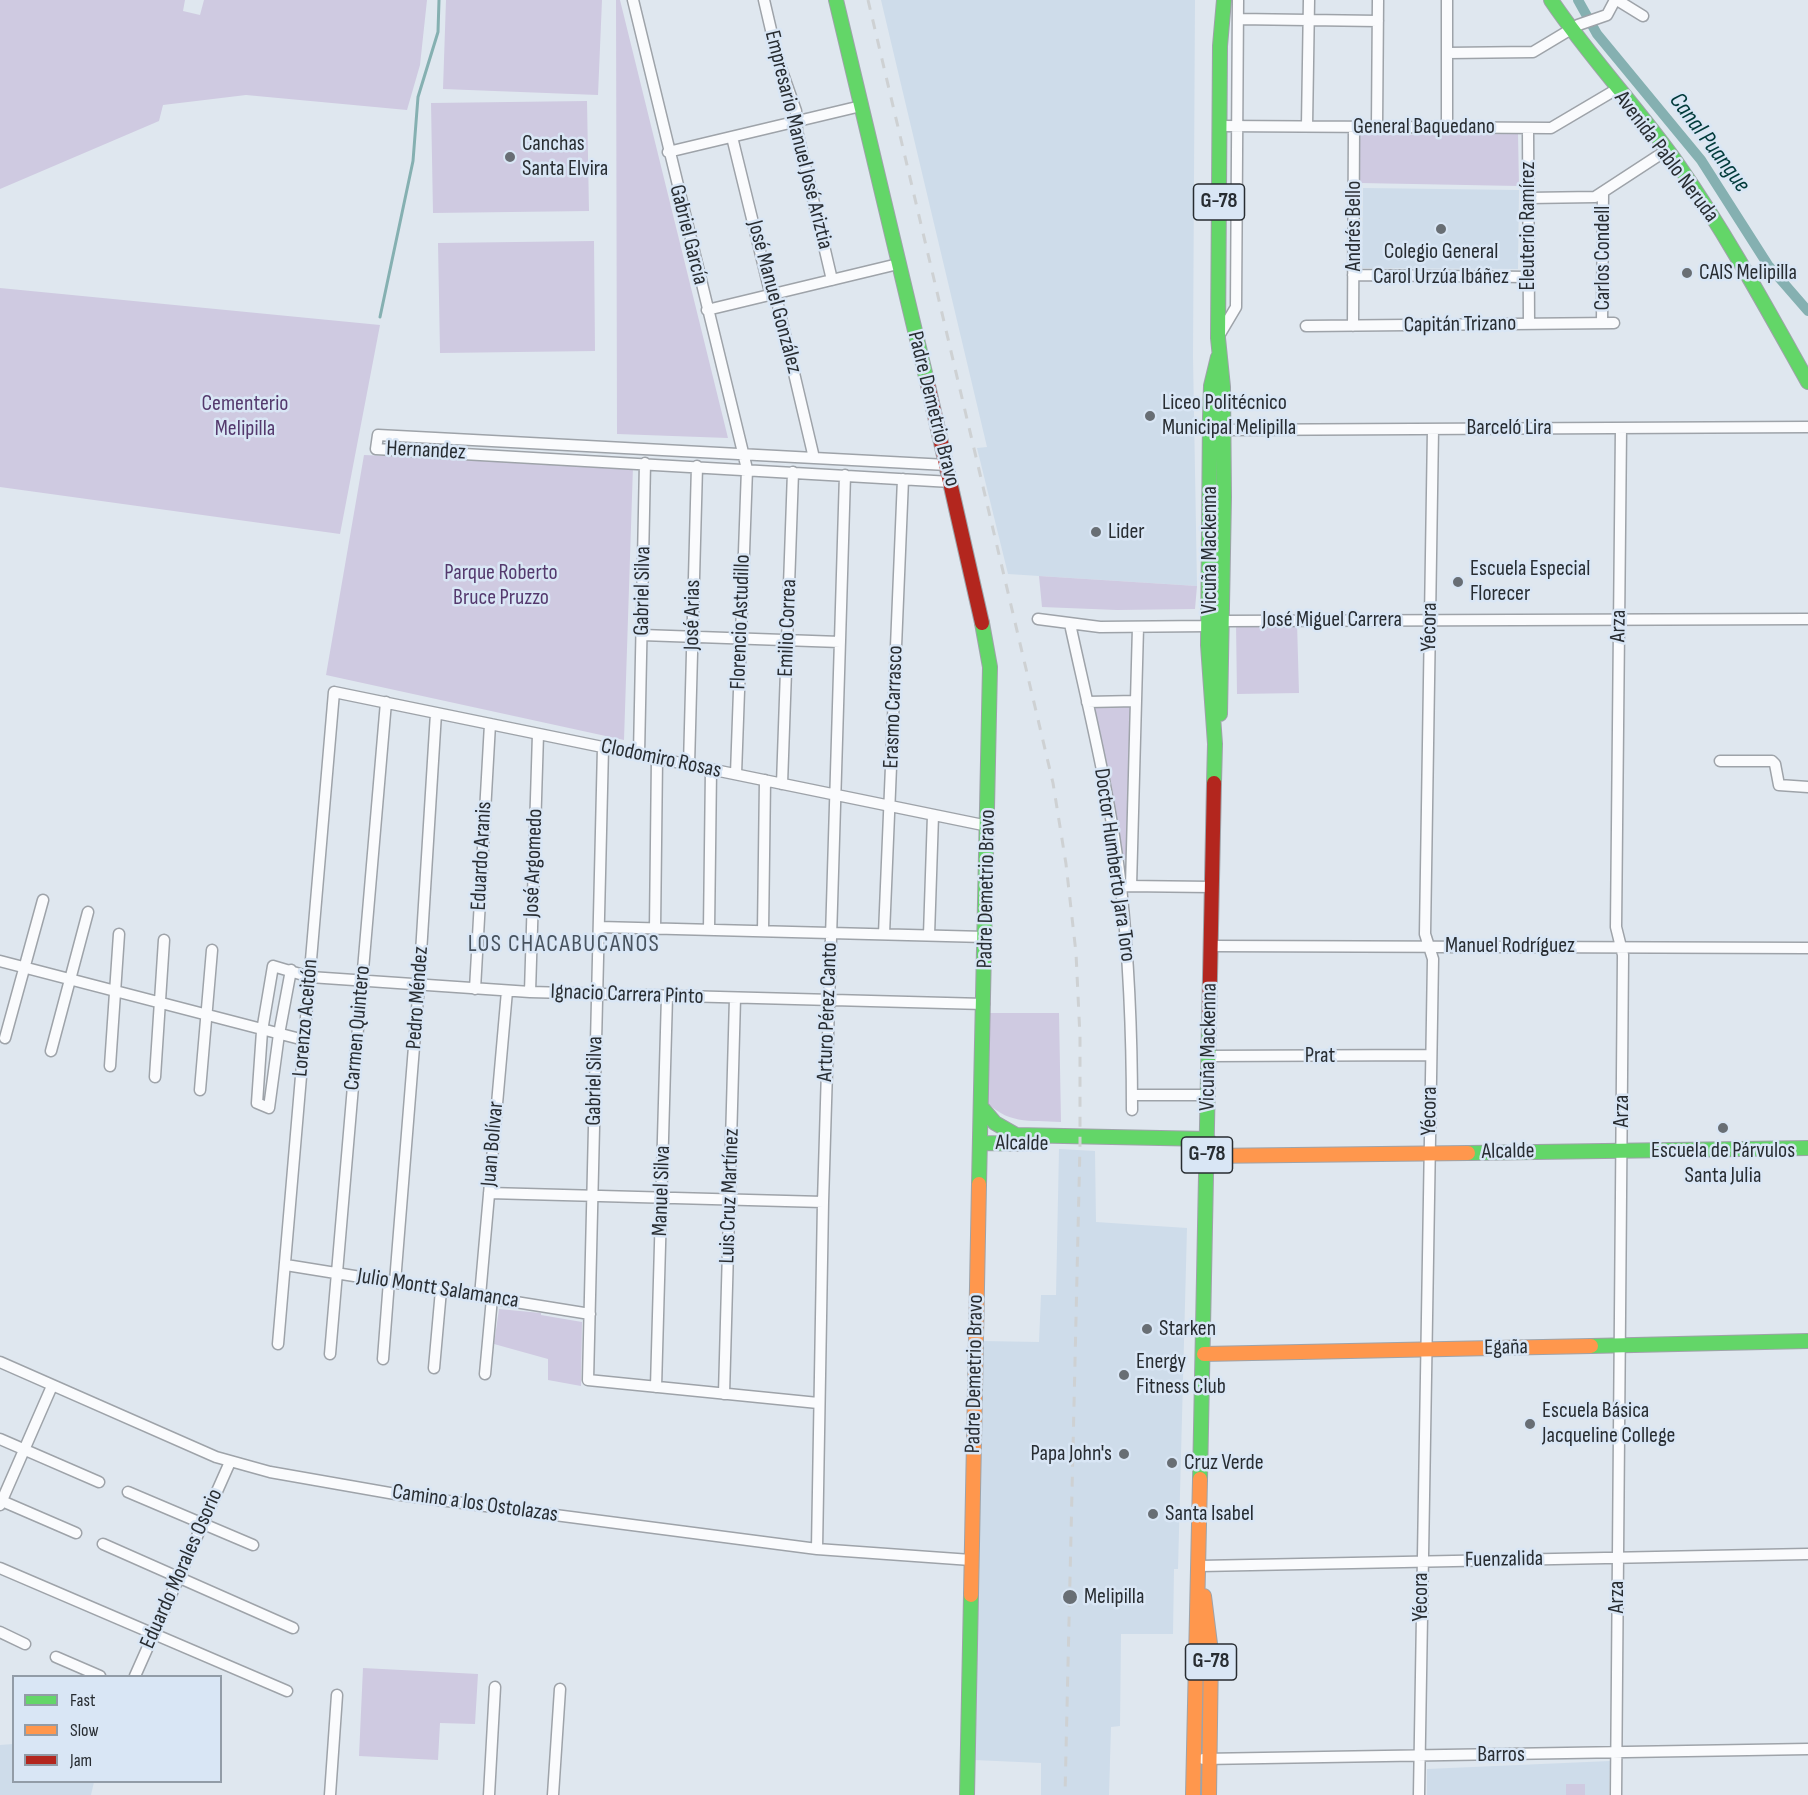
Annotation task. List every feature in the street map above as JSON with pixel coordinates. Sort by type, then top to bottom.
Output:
[{"type":"street","name":"Gabriel García","points":[[633,0],[668,152],[747,469]]},
{"type":"street","name":"Empresario Manuel José Ariztia","points":[[764,0],[778,60],[792,95],[832,280]]},
{"type":"street","name":"Padre Demetrio Bravo","points":[[836,0],[951,482],[990,659],[983,1109],[967,1795]]},
{"type":"street","name":"Vicuña Mackenna","points":[[1214,0],[1220,46]]},
{"type":"street","name":"Vicuña Mackenna","points":[[1215,744],[1210,699],[1209,626],[1217,430],[1223,387],[1218,357],[1218,338],[1220,46],[1224,0]]},
{"type":"street","points":[[1218,338],[1236,307],[1238,0]]},
{"type":"street","points":[[1307,126],[1309,0]]},
{"type":"street","points":[[1377,127],[1378,0]]},
{"type":"street","points":[[1447,127],[1448,0]]},
{"type":"street","name":"Avenida Pablo Neruda","points":[[1551,0],[1574,27],[1617,89],[1667,150],[1717,224],[1808,382]]},
{"type":"street","points":[[1447,53],[1530,53],[1574,27],[1607,15],[1615,2],[1643,16]]},
{"type":"street","points":[[1238,19],[1378,21]]},
{"type":"street","name":"General Baquedano","points":[[1220,126],[1528,128],[1557,126],[1617,89]]},
{"type":"street","points":[[668,152],[861,106]]},
{"type":"street","name":"Andrés Bello","points":[[1353,326],[1354,127]]},
{"type":"street","name":"Eleuterio Ramírez","points":[[1528,128],[1529,324]]},
{"type":"street","name":"José Manuel González","points":[[732,136],[814,458]]},
{"type":"street","points":[[1528,198],[1595,197],[1667,150]]},
{"type":"street","name":"Carlos Condell","points":[[1602,323],[1603,192]]},
{"type":"street","points":[[707,310],[898,264]]},
{"type":"street","points":[[1353,275],[1529,277]]},
{"type":"street","name":"Capitán Trizano","points":[[1306,326],[1614,323]]},
{"type":"street","name":"Arza","points":[[1616,1795],[1622,1150],[1621,947],[1616,927],[1621,428]]},
{"type":"street","name":"Barceló Lira","points":[[1217,430],[1808,428]]},
{"type":"street","name":"Yécora","points":[[1419,1795],[1433,959],[1425,934],[1432,429]]},
{"type":"street","name":"Vicuña Mackenna","points":[[1193,1795],[1195,1622],[1200,1566],[1215,744],[1221,703],[1223,621],[1217,430]]},
{"type":"street","name":"Hernandez","points":[[947,465],[378,435],[376,449],[951,482]]},
{"type":"street","name":"Gabriel Silva","points":[[639,754],[645,463]]},
{"type":"street","name":"José Arias","points":[[689,765],[697,466]]},
{"type":"street","name":"Florencio Astudillo","points":[[736,774],[747,469]]},
{"type":"street","name":"Emilio Correa","points":[[782,784],[793,472]]},
{"type":"street","name":"Arturo Pérez Canto","points":[[817,1549],[818,1403],[828,1000],[844,476]]},
{"type":"street","name":"Erasmo Carrasco","points":[[884,934],[903,479]]},
{"type":"street","name":"José Miguel Carrera","points":[[1038,619],[1070,624],[1138,627],[1209,626],[1223,621],[1808,619]]},
{"type":"street","name":"Doctor Humberto Jara Toro","points":[[1070,624],[1126,886],[1132,1110]]},
{"type":"street","points":[[1138,627],[1126,886],[1212,887]]},
{"type":"street","points":[[642,635],[840,642]]},
{"type":"street","name":"Clodomiro Rosas","points":[[334,692],[988,826]]},
{"type":"street","name":"Lorenzo Aceitón","points":[[278,1344],[334,692]]},
{"type":"street","points":[[1087,702],[1136,701]]},
{"type":"street","name":"Carmen Quintero","points":[[330,1354],[386,702]]},
{"type":"street","name":"Pedro Méndez","points":[[383,1359],[419,985],[436,713]]},
{"type":"street","name":"Eduardo Aranis","points":[[475,989],[490,724]]},
{"type":"street","name":"José Argomedo","points":[[530,992],[538,734]]},
{"type":"street","name":"Gabriel Silva","points":[[603,747],[588,1380],[656,1387]]},
{"type":"street","points":[[655,929],[657,758]]},
{"type":"street","points":[[1720,761],[1772,760],[1775,764],[1779,785],[1808,787]]},
{"type":"street","points":[[709,930],[711,769]]},
{"type":"street","points":[[763,932],[765,780]]},
{"type":"street","points":[[929,935],[933,815]]},
{"type":"street","points":[[5,1038],[43,900]]},
{"type":"street","points":[[51,1051],[88,912]]},
{"type":"street","points":[[599,927],[986,937]]},
{"type":"street","points":[[110,1066],[119,934]]},
{"type":"street","points":[[154,1077],[164,940]]},
{"type":"street","name":"Manuel Rodríguez","points":[[1211,946],[1808,948]]},
{"type":"street","points":[[200,1090],[212,950]]},
{"type":"street","points":[[0,961],[262,1031],[304,1040]]},
{"type":"street","name":"Ignacio Carrera Pinto","points":[[262,1031],[273,966],[310,977],[507,991],[984,1004]]},
{"type":"street","points":[[262,1031],[257,1103],[269,1108],[291,970]]},
{"type":"street","name":"Juan Bolívar","points":[[480,1296],[507,991]]},
{"type":"street","name":"Manuel Silva","points":[[656,1387],[668,996]]},
{"type":"street","name":"Luis Cruz Martínez","points":[[724,1394],[735,998]]},
{"type":"street","name":"Prat","points":[[1209,1056],[1431,1055]]},
{"type":"street","points":[[1132,1095],[1208,1095]]},
{"type":"street","name":"Alcalde","points":[[983,1109],[995,1123],[1016,1135],[1208,1147]]},
{"type":"street","name":"Alcalde","points":[[981,1143],[1429,1153],[1808,1148]]},
{"type":"street","points":[[489,1192],[823,1202]]},
{"type":"street","name":"Julio Montt Salamanca","points":[[286,1265],[590,1314]]},
{"type":"street","points":[[434,1368],[441,1290]]},
{"type":"street","points":[[485,1374],[492,1298]]},
{"type":"street","name":"Egaña","points":[[1204,1354],[1808,1341]]},
{"type":"street","name":"Camino a los Ostolazas","points":[[0,1362],[230,1462],[401,1495],[817,1549],[971,1560]]},
{"type":"street","points":[[52,1386],[1,1503],[76,1533]]},
{"type":"street","points":[[656,1387],[818,1403]]},
{"type":"street","points":[[0,1439],[99,1482]]},
{"type":"street","name":"Eduardo Morales Osorio","points":[[136,1675],[230,1462]]},
{"type":"street","points":[[128,1492],[253,1545]]},
{"type":"street","points":[[104,1544],[293,1628]]},
{"type":"street","name":"Fuenzalida","points":[[1200,1566],[1808,1554]]},
{"type":"street","name":"Vicuña Mackenna","points":[[1200,1566],[1210,1652],[1209,1795]]},
{"type":"street","points":[[0,1568],[154,1632],[287,1691]]},
{"type":"street","points":[[0,1632],[25,1644]]},
{"type":"street","points":[[56,1657],[96,1675]]},
{"type":"street","points":[[489,1795],[495,1687]]},
{"type":"street","points":[[554,1795],[560,1689]]},
{"type":"street","points":[[330,1795],[337,1695]]},
{"type":"street","name":"Barros","points":[[1194,1759],[1617,1754],[1808,1749]]},
{"type":"shaded area","points":[[881,0],[1195,0],[1193,357],[1197,586],[1008,574],[977,448],[987,447]]},
{"type":"shaded area","name":"Colegio General Carol Urzúa Ibáñez","points":[[1363,188],[1519,190],[1518,269],[1362,268]]},
{"type":"shaded area","points":[[1059,1149],[1095,1151],[1096,1222],[1187,1228],[1178,1569],[1174,1569],[1173,1634],[1121,1634],[1120,1726],[1111,1727],[1109,1795],[1041,1795],[1041,1763],[974,1760],[982,1341],[1039,1342],[1041,1295],[1056,1295]]},
{"type":"shaded area","points":[[12,1744],[12,1783],[94,1783],[91,1795],[0,1795],[0,1745]]},
{"type":"shaded area","points":[[1610,1761],[1609,1795],[1427,1795],[1427,1769]]},
{"type":"green space","points":[[0,0],[185,0],[183,11],[200,15],[204,0],[427,0],[420,65],[407,110],[246,95],[163,105],[159,121],[0,189]]},
{"type":"green space","name":"Canchas Santa Elvira","points":[[446,0],[602,0],[598,95],[443,89]]},
{"type":"green space","points":[[616,0],[620,0],[728,438],[617,434]]},
{"type":"green space","name":"Canchas Santa Elvira","points":[[587,101],[589,211],[433,213],[431,103]]},
{"type":"green space","points":[[1518,134],[1519,186],[1360,183],[1360,135]]},
{"type":"green space","name":"Canchas Santa Elvira","points":[[594,241],[595,351],[440,353],[438,243]]},
{"type":"green space","name":"Cementerio Melipilla","points":[[0,288],[380,325],[340,534],[0,487]]},
{"type":"green space","name":"Parque Roberto Bruce Pruzzo","points":[[364,455],[633,466],[624,740],[326,675]]},
{"type":"green space","points":[[1039,576],[1197,586],[1195,609],[1117,610],[1042,607]]},
{"type":"green space","points":[[1297,622],[1299,693],[1237,694],[1236,623]]},
{"type":"green space","points":[[1131,706],[1129,860],[1122,860],[1094,707]]},
{"type":"green space","points":[[980,1013],[1059,1013],[1061,1122],[1028,1121],[1009,1117],[1000,1113],[983,1098]]},
{"type":"green space","points":[[499,1309],[541,1313],[541,1315],[582,1322],[581,1386],[548,1380],[548,1359],[494,1344]]},
{"type":"green space","points":[[363,1668],[478,1674],[475,1724],[440,1723],[438,1760],[359,1756]]},
{"type":"green space","points":[[1566,1784],[1585,1784],[1585,1795],[1566,1795]]},
{"type":"waterway","points":[[380,317],[413,161],[418,97],[438,32],[439,0]]},
{"type":"waterway","name":"Canal Puangue","points":[[1578,0],[1597,34],[1701,160],[1768,265],[1808,311]]},
{"type":"railway","points":[[868,0],[1053,783],[1066,864],[1076,953],[1080,1037],[1080,1145],[1065,1795]]},
{"type":"traffic: fast","points":[[836,0],[927,381]]},
{"type":"traffic: fast","points":[[1220,714],[1224,497],[1223,387],[1218,338],[1220,46],[1224,0]]},
{"type":"traffic: fast","points":[[1551,0],[1664,145],[1697,192],[1746,272],[1808,382]]},
{"type":"traffic: fast","points":[[1214,783],[1215,744],[1208,645],[1210,417],[1211,386],[1218,357]]},
{"type":"traffic: fast","points":[[979,1184],[990,667],[982,623]]},
{"type":"traffic: fast","points":[[1200,1479],[1209,1024]]},
{"type":"traffic: fast","points":[[983,1109],[995,1123],[1016,1135],[1208,1139]]},
{"type":"traffic: fast","points":[[981,1143],[1030,1144]]},
{"type":"traffic: fast","points":[[1468,1153],[1808,1148]]},
{"type":"traffic: fast","points":[[1591,1346],[1808,1341]]},
{"type":"traffic: fast","points":[[967,1795],[971,1595]]},
{"type":"traffic: slow","points":[[1207,1156],[1468,1153]]},
{"type":"traffic: slow","points":[[971,1595],[979,1184]]},
{"type":"traffic: slow","points":[[1204,1354],[1591,1346]]},
{"type":"traffic: slow","points":[[1193,1795],[1200,1479]]},
{"type":"traffic: slow","points":[[1204,1596],[1211,1652],[1209,1795]]},
{"type":"traffic: jam","points":[[927,381],[982,623]]},
{"type":"traffic: jam","points":[[1209,1024],[1214,783]]},
{"type":"place","name":"Canchas Santa Elvira","points":[[510,157]]},
{"type":"place","name":"Colegio General Carol Urzúa Ibáñez","points":[[1441,229]]},
{"type":"place","name":"CAIS Melipilla","points":[[1687,273]]},
{"type":"place","name":"Liceo Politécnico Municipal Melipilla","points":[[1150,416]]},
{"type":"place","name":"Lider","points":[[1096,532]]},
{"type":"place","name":"Escuela Especial Florecer","points":[[1458,582]]},
{"type":"place","name":"Escuela de Párvulos Santa Julia","points":[[1723,1128]]},
{"type":"place","name":"Starken","points":[[1147,1329]]},
{"type":"place","name":"Energy Fitness Club","points":[[1124,1375]]},
{"type":"place","name":"Escuela Básica Jacqueline College","points":[[1530,1424]]},
{"type":"place","name":"Papa John's","points":[[1124,1454]]},
{"type":"place","name":"Cruz Verde","points":[[1172,1463]]},
{"type":"place","name":"Santa Isabel","points":[[1153,1514]]},
{"type":"place","name":"Melipilla","points":[[1070,1597]]},
{"type":"district","name":"LOS CHACABUCANOS","points":[[564,945]]}]
